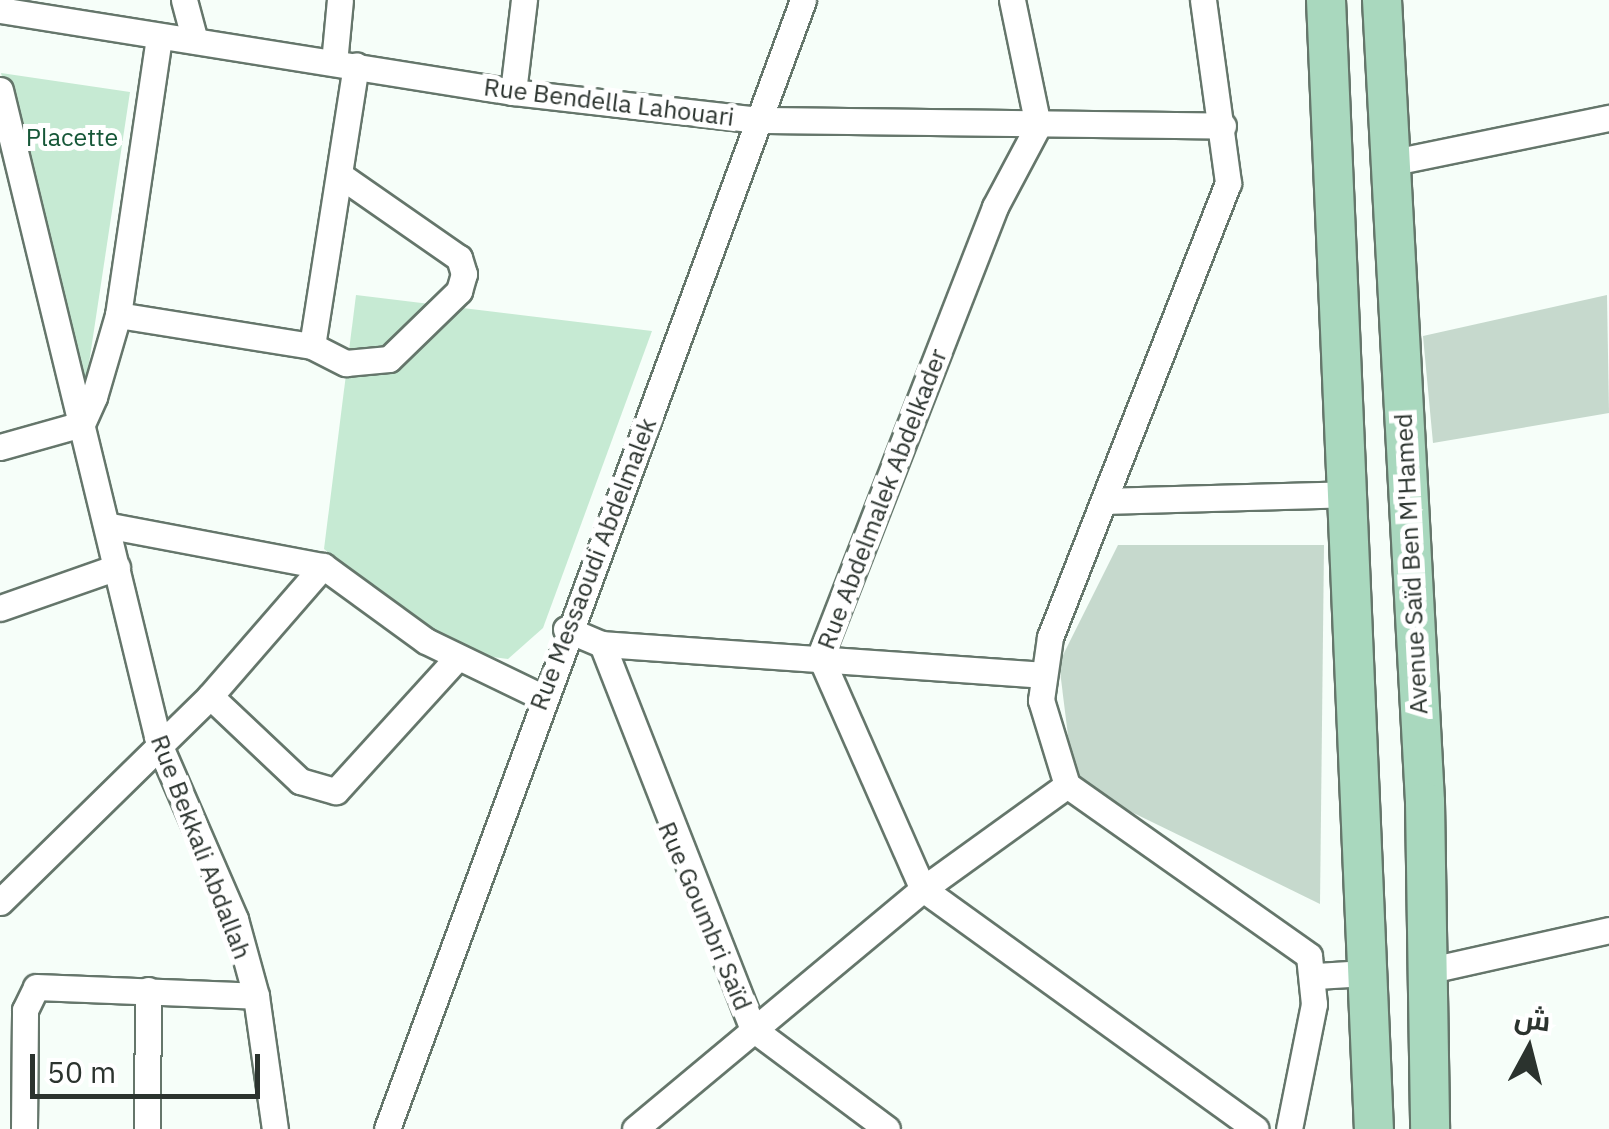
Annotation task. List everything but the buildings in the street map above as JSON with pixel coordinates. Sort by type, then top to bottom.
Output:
[{"type":"main road","points":[[1326,0],[1352,494],[1374,1129]]},
{"type":"main road","name":"Avenue Saïd Ben M'Hamed","points":[[1382,0],[1430,1129]]},
{"type":"street","points":[[184,0],[196,40]]},
{"type":"street","points":[[312,346],[340,176],[345,64],[340,0]]},
{"type":"street","points":[[513,92],[524,0]]},
{"type":"street","name":"Rue Messaoudi Abdelmalek","points":[[387,1129],[540,696],[803,0]]},
{"type":"street","points":[[1012,0],[1038,126]]},
{"type":"street","points":[[1204,0],[1228,183],[1216,227],[1040,675],[1068,785],[1280,928],[1316,976],[1288,1129]]},
{"type":"street","name":"Rue Bendella Lahouari","points":[[0,10],[513,92],[759,120],[1223,126]]},
{"type":"street","points":[[0,447],[82,424],[118,315],[159,38]]},
{"type":"street","name":"Rue Bekkali Abdallah","points":[[0,90],[111,526],[117,568],[159,744],[235,919],[256,996],[275,1129]]},
{"type":"street","points":[[1389,162],[1609,118]]},
{"type":"street","name":"Rue Abdelmalek Abdelkader","points":[[923,890],[820,656],[995,208],[1038,126]]},
{"type":"street","points":[[118,315],[312,346],[346,363],[389,359],[459,292],[464,274],[459,258],[340,176]]},
{"type":"street","points":[[1106,501],[1352,494]]},
{"type":"street","points":[[111,526],[323,566],[457,658],[540,696]]},
{"type":"street","points":[[0,902],[210,696],[323,566]]},
{"type":"street","points":[[0,608],[117,568]]},
{"type":"street","points":[[566,629],[602,644],[820,656],[1040,675]]},
{"type":"street","name":"Rue Goumbri Saïd","points":[[602,644],[753,1029],[887,1129]]},
{"type":"street","points":[[210,696],[300,781],[336,791],[457,658]]},
{"type":"street","points":[[635,1129],[923,890],[1068,785]]},
{"type":"street","points":[[923,890],[1256,1129]]},
{"type":"street","points":[[1426,971],[1609,930]]},
{"type":"street","points":[[1316,976],[1366,973]]},
{"type":"street","points":[[24,1129],[24,1010],[36,987],[256,996]]},
{"type":"street","points":[[147,1129],[148,990]]},
{"type":"green space","name":"Placette","points":[[1,73],[130,92],[86,383]]},
{"type":"green space","points":[[356,295],[652,331],[543,628],[508,659],[462,653],[324,549]]}]
